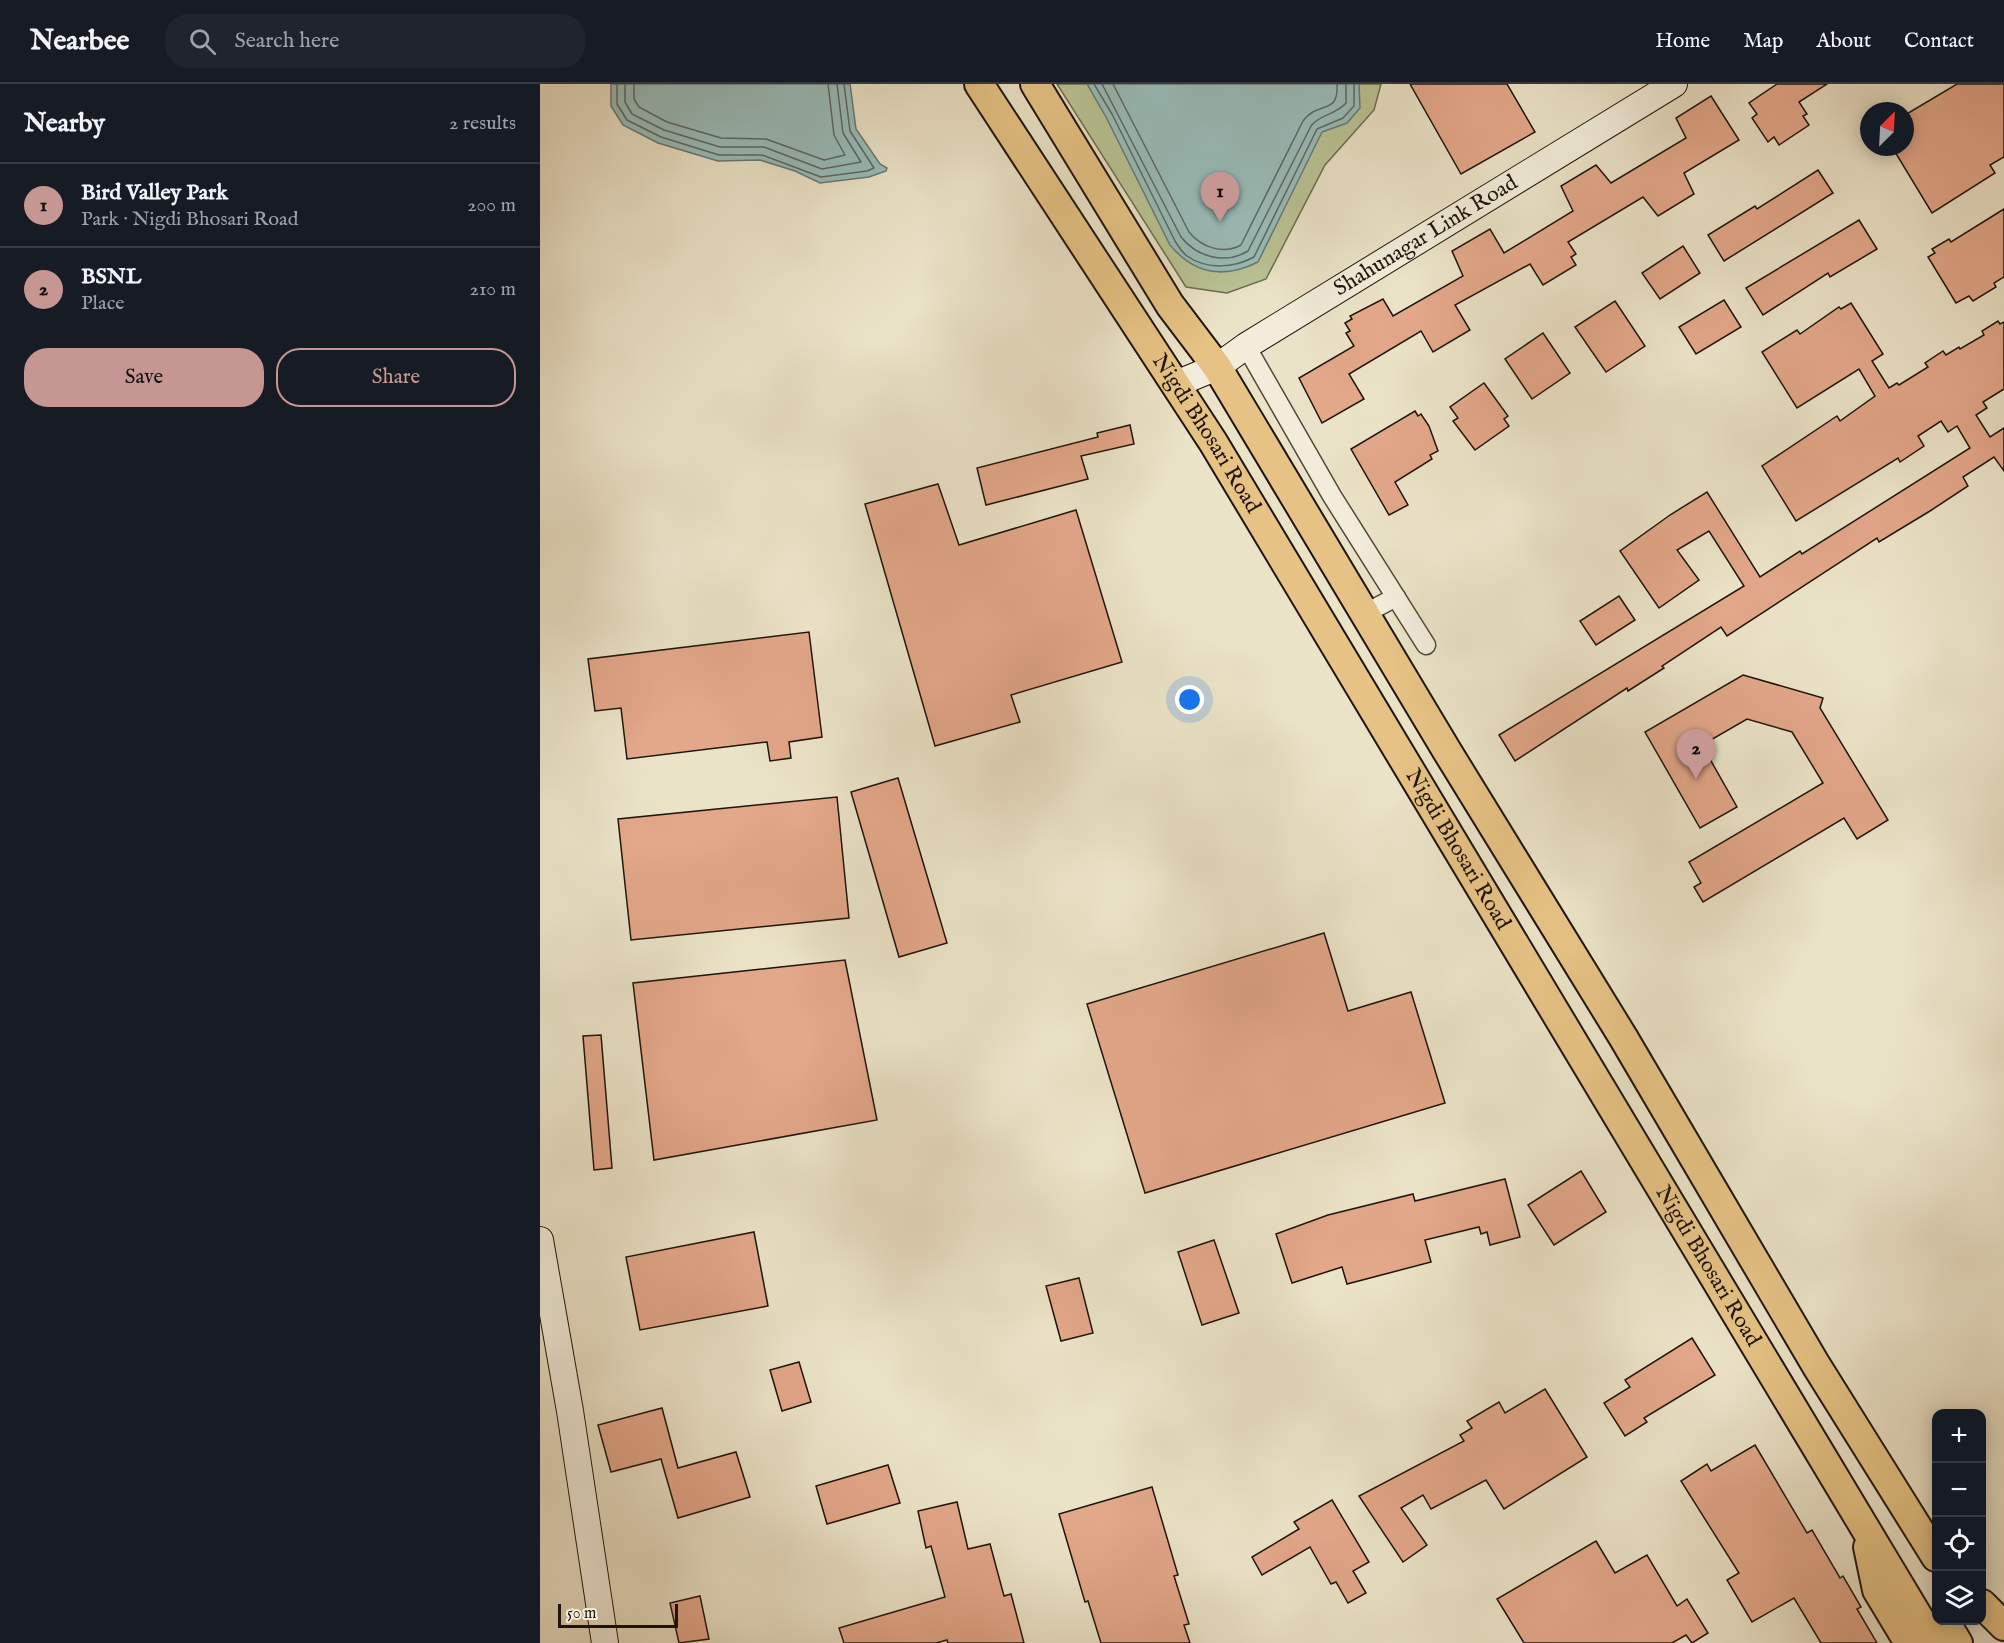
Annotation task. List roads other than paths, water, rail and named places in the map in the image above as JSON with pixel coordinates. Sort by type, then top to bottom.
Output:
[{"type":"main road","name":"Nigdi Bhosari Road","points":[[979,84],[1176,384],[1477,878],[1640,1155],[1934,1643]]},
{"type":"main road","name":"Nigdi Bhosari Road","points":[[1035,84],[1170,305],[1217,367],[1306,512],[1447,751],[1623,1037],[1816,1365],[1932,1551]]},
{"type":"main road","points":[[1864,1526],[1877,1590],[1909,1643]]},
{"type":"main road","points":[[1889,1567],[1921,1584],[1932,1602]]},
{"type":"main road","points":[[1992,1614],[1995,1643]]},
{"type":"main road","points":[[1947,1625],[1958,1643]]},
{"type":"street","name":"Shahunagar Link Road","points":[[1176,384],[1217,367],[1246,346],[1674,84]]},
{"type":"street","points":[[1246,346],[1332,496],[1426,645]]},
{"type":"street","points":[[1306,512],[1332,496]]},
{"type":"street","points":[[1366,613],[1396,597]]},
{"type":"street","points":[[540,1240],[570,1411],[605,1643]]},
{"type":"water","points":[[611,84],[850,84],[856,129],[880,164],[887,168],[886,171],[869,177],[820,183],[795,171],[760,160],[718,161],[658,143],[623,125],[611,106]]},
{"type":"water","points":[[1087,84],[1359,84],[1360,108],[1347,123],[1322,132],[1258,262],[1233,271],[1210,271],[1189,262],[1170,245]]},
{"type":"place","name":"Bird Valley Park","points":[[1220,222]]},
{"type":"place","name":"BSNL","points":[[1696,779]]}]
